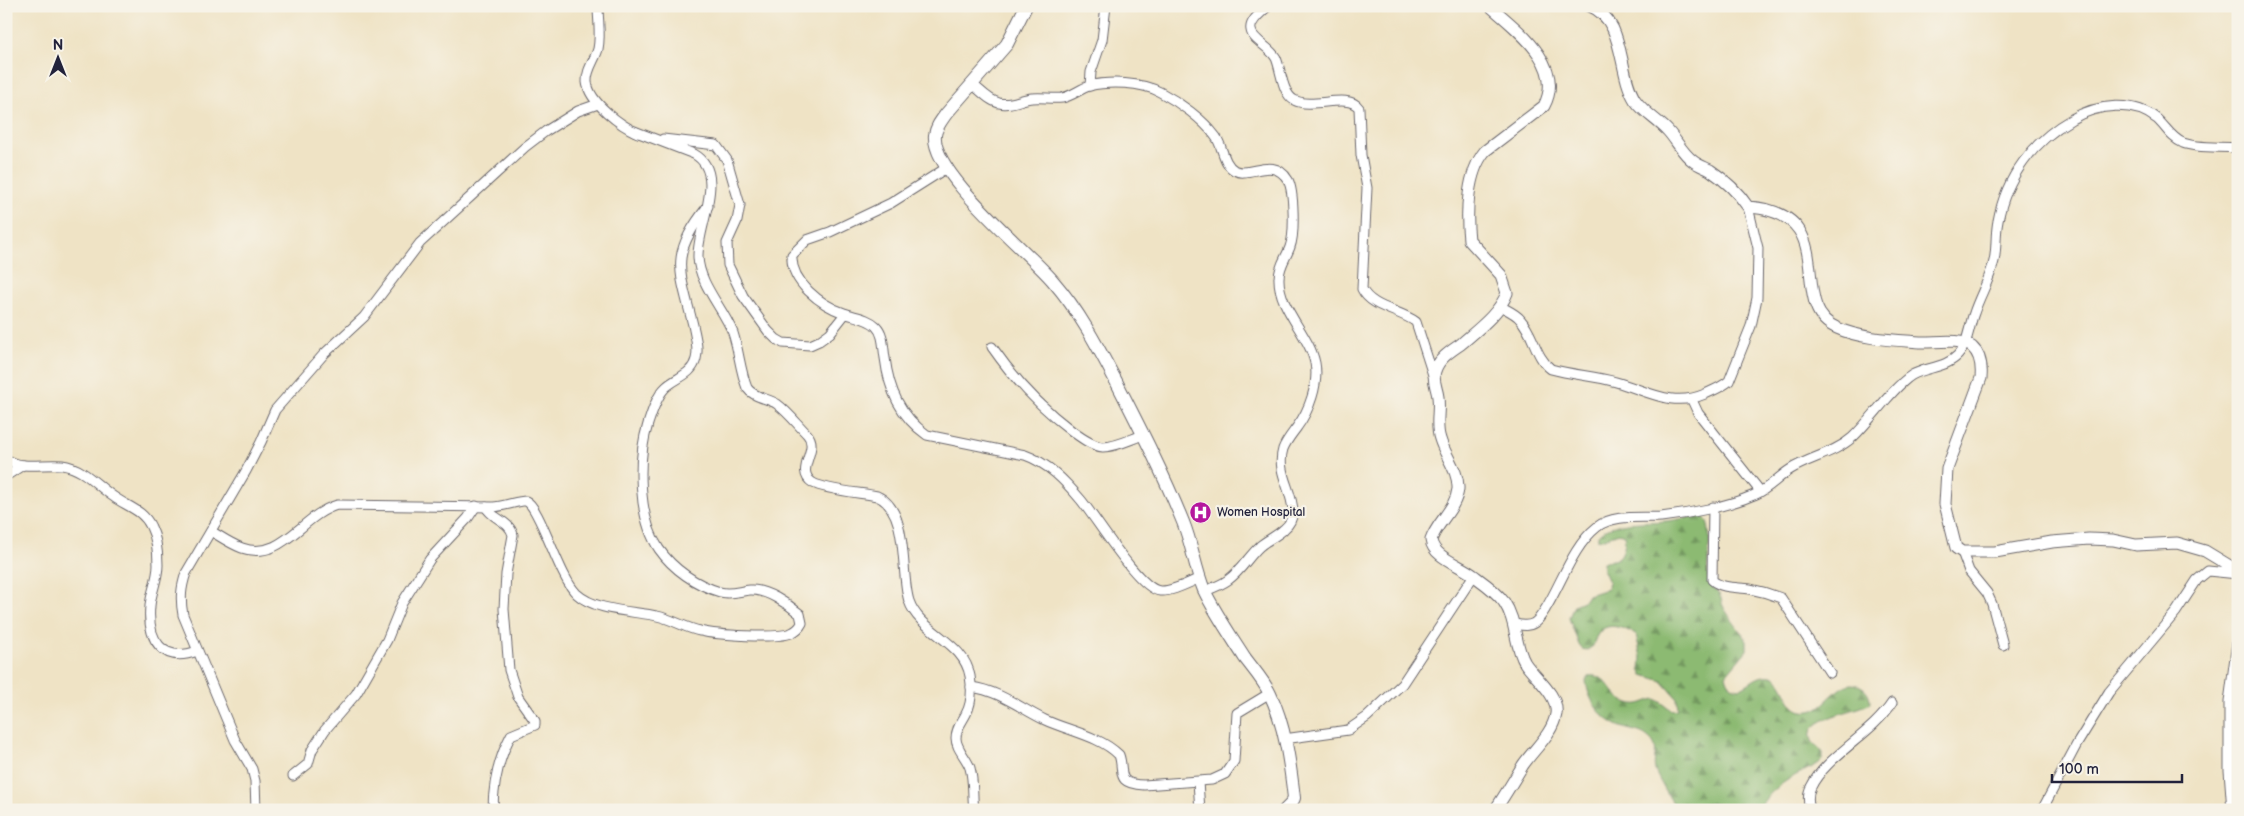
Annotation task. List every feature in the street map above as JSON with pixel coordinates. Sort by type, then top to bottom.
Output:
[{"type":"highway","points":[[1026,6],[1007,44],[937,126],[935,136],[937,149],[948,167],[991,221],[1041,267],[1064,295],[1097,347],[1143,435],[1183,522],[1205,591],[1231,635],[1270,693],[1279,716],[1294,798],[1285,810]]},
{"type":"main road","points":[[1490,6],[1519,31],[1544,63],[1548,98],[1544,106],[1485,151],[1473,170],[1469,240],[1501,275],[1507,293],[1500,306],[1481,327],[1443,358],[1435,372],[1434,379],[1438,397],[1437,427],[1442,447],[1457,478],[1458,490],[1455,501],[1433,533],[1432,546],[1435,552],[1474,575],[1504,601],[1514,624],[1524,661],[1550,694],[1555,704],[1556,712],[1547,733],[1524,763],[1495,810]]},
{"type":"main road","points":[[1590,6],[1601,11],[1609,21],[1615,35],[1628,87],[1643,110],[1666,129],[1692,161],[1729,185],[1740,195],[1748,207],[1762,208],[1782,214],[1798,228],[1809,259],[1818,313],[1834,327],[1846,332],[1877,337],[1965,344],[1970,345],[1978,353],[1982,366],[1981,378],[1947,469],[1945,504],[1956,548],[1962,552],[1995,552],[2052,542],[2089,539],[2113,540],[2136,546],[2177,543],[2205,552],[2238,572]]},
{"type":"main road","points":[[2233,810],[2230,770],[2230,702],[2238,642]]},
{"type":"street","points":[[598,6],[598,48],[588,73],[587,82],[590,92],[598,104],[634,131],[703,159],[708,167],[710,177],[708,206],[698,243],[699,266],[732,332],[747,388],[754,394],[778,404],[809,437],[812,449],[805,469],[809,478],[814,483],[877,496],[882,498],[894,510],[902,546],[907,590],[917,618],[961,656],[967,667],[971,688],[968,709],[957,729],[956,740],[971,771],[974,810]]},
{"type":"street","points":[[1090,86],[1091,72],[1102,40],[1106,6]]},
{"type":"street","points":[[1268,6],[1251,23],[1250,29],[1253,36],[1271,50],[1289,96],[1294,100],[1320,103],[1350,100],[1356,103],[1359,108],[1361,155],[1367,188],[1362,289],[1370,299],[1416,322],[1434,379]]},
{"type":"street","points":[[972,84],[991,100],[1006,104],[1033,98],[1060,98],[1090,86],[1132,84],[1159,92],[1184,108],[1212,132],[1221,145],[1226,161],[1235,171],[1242,172],[1258,168],[1277,170],[1285,175],[1290,183],[1293,229],[1290,248],[1280,268],[1280,290],[1285,303],[1307,341],[1316,366],[1316,377],[1310,401],[1298,425],[1284,446],[1281,456],[1283,476],[1293,510],[1291,520],[1284,529],[1259,547],[1228,581],[1205,591]]},
{"type":"street","points":[[256,810],[255,781],[252,769],[235,740],[183,615],[180,600],[181,587],[192,561],[262,442],[278,406],[324,354],[364,317],[420,243],[525,147],[578,111],[598,104]]},
{"type":"street","points":[[1514,624],[1527,626],[1535,623],[1585,540],[1598,526],[1614,520],[1668,516],[1713,507],[1755,495],[1790,470],[1838,448],[1859,430],[1903,382],[1915,374],[1945,364],[1957,356],[1965,344],[1975,310],[1994,262],[1998,217],[2018,166],[2049,134],[2073,118],[2096,109],[2117,106],[2143,110],[2158,120],[2173,136],[2183,143],[2195,146],[2238,148]]},
{"type":"street","points":[[634,131],[664,140],[716,145],[722,151],[727,160],[740,205],[737,221],[727,243],[728,265],[743,296],[776,339],[792,344],[810,345],[820,341],[830,333],[845,314]]},
{"type":"street","points":[[948,167],[891,203],[830,232],[807,240],[792,255],[791,263],[796,275],[809,291],[833,308],[845,314],[872,322],[880,330],[887,376],[893,395],[903,413],[914,426],[927,435],[934,437],[1025,455],[1039,460],[1080,500],[1136,573],[1155,590],[1169,590],[1200,578]]},
{"type":"street","points":[[211,531],[242,548],[265,551],[275,547],[316,513],[337,505],[502,507],[523,500],[528,502],[536,512],[560,567],[570,586],[578,595],[590,601],[624,611],[657,616],[709,633],[790,634],[800,627],[802,623],[800,614],[760,590],[724,593],[693,581],[679,571],[659,549],[647,519],[642,486],[642,462],[648,424],[660,394],[666,387],[687,374],[696,359],[697,349],[694,332],[680,277],[680,258],[685,240],[708,206]]},
{"type":"street","points":[[1500,306],[1519,318],[1526,327],[1543,362],[1551,369],[1617,382],[1677,401],[1692,400],[1722,387],[1729,381],[1755,310],[1758,248],[1748,207]]},
{"type":"street","points":[[992,347],[1026,392],[1054,418],[1093,444],[1102,447],[1114,446],[1143,435]]},
{"type":"street","points":[[1692,400],[1698,414],[1760,491]]},
{"type":"street","points":[[6,459],[23,466],[63,465],[76,468],[115,498],[141,513],[152,528],[157,546],[158,566],[150,605],[152,636],[170,654],[186,655],[197,651]]},
{"type":"street","points":[[6,476],[23,466]]},
{"type":"street","points":[[293,776],[308,764],[312,750],[325,730],[356,694],[383,648],[402,603],[426,566],[438,549],[468,518],[476,506]]},
{"type":"street","points":[[486,507],[488,511],[512,530],[513,535],[506,574],[504,609],[509,670],[518,697],[535,721],[535,725],[532,728],[511,735],[506,743],[496,778],[493,810]]},
{"type":"street","points":[[1713,507],[1712,580],[1723,586],[1749,588],[1781,598],[1830,673]]},
{"type":"street","points":[[1962,552],[1969,571],[1977,584],[1987,593],[1992,604],[2003,645]]},
{"type":"street","points":[[2042,810],[2077,744],[2109,692],[2176,612],[2197,580],[2208,571],[2238,572]]},
{"type":"street","points":[[1284,739],[1348,730],[1367,717],[1402,684],[1474,575]]},
{"type":"street","points":[[971,688],[1000,695],[1045,720],[1106,745],[1119,755],[1121,774],[1124,778],[1137,785],[1198,782],[1220,778],[1232,766],[1235,754],[1235,721],[1237,713],[1270,693]]},
{"type":"street","points":[[1810,810],[1808,795],[1811,786],[1823,771],[1877,722],[1892,703]]},
{"type":"street","points":[[1198,782],[1200,810]]},
{"type":"green space","points":[[1703,516],[1709,528],[1709,580],[1720,596],[1723,606],[1747,640],[1747,650],[1726,675],[1729,683],[1732,686],[1741,688],[1755,679],[1772,676],[1783,686],[1790,701],[1801,711],[1817,709],[1841,688],[1848,685],[1854,684],[1862,687],[1870,698],[1870,703],[1832,716],[1815,726],[1811,733],[1812,741],[1823,753],[1821,761],[1777,788],[1766,798],[1758,810],[1720,810],[1721,806],[1715,804],[1687,809],[1676,807],[1656,773],[1654,766],[1655,746],[1653,742],[1643,734],[1616,725],[1603,716],[1593,703],[1586,680],[1589,676],[1601,678],[1618,696],[1633,704],[1656,699],[1672,710],[1678,709],[1677,698],[1662,681],[1643,675],[1640,670],[1641,657],[1636,634],[1622,628],[1610,626],[1600,631],[1593,646],[1587,650],[1582,649],[1569,618],[1574,605],[1585,600],[1588,595],[1607,589],[1609,582],[1603,569],[1603,563],[1615,560],[1623,551],[1625,544],[1624,535],[1619,533],[1598,540],[1598,535],[1613,526],[1621,524]]},
{"type":"place","name":"Women Hospital","points":[[1201,512]]}]
